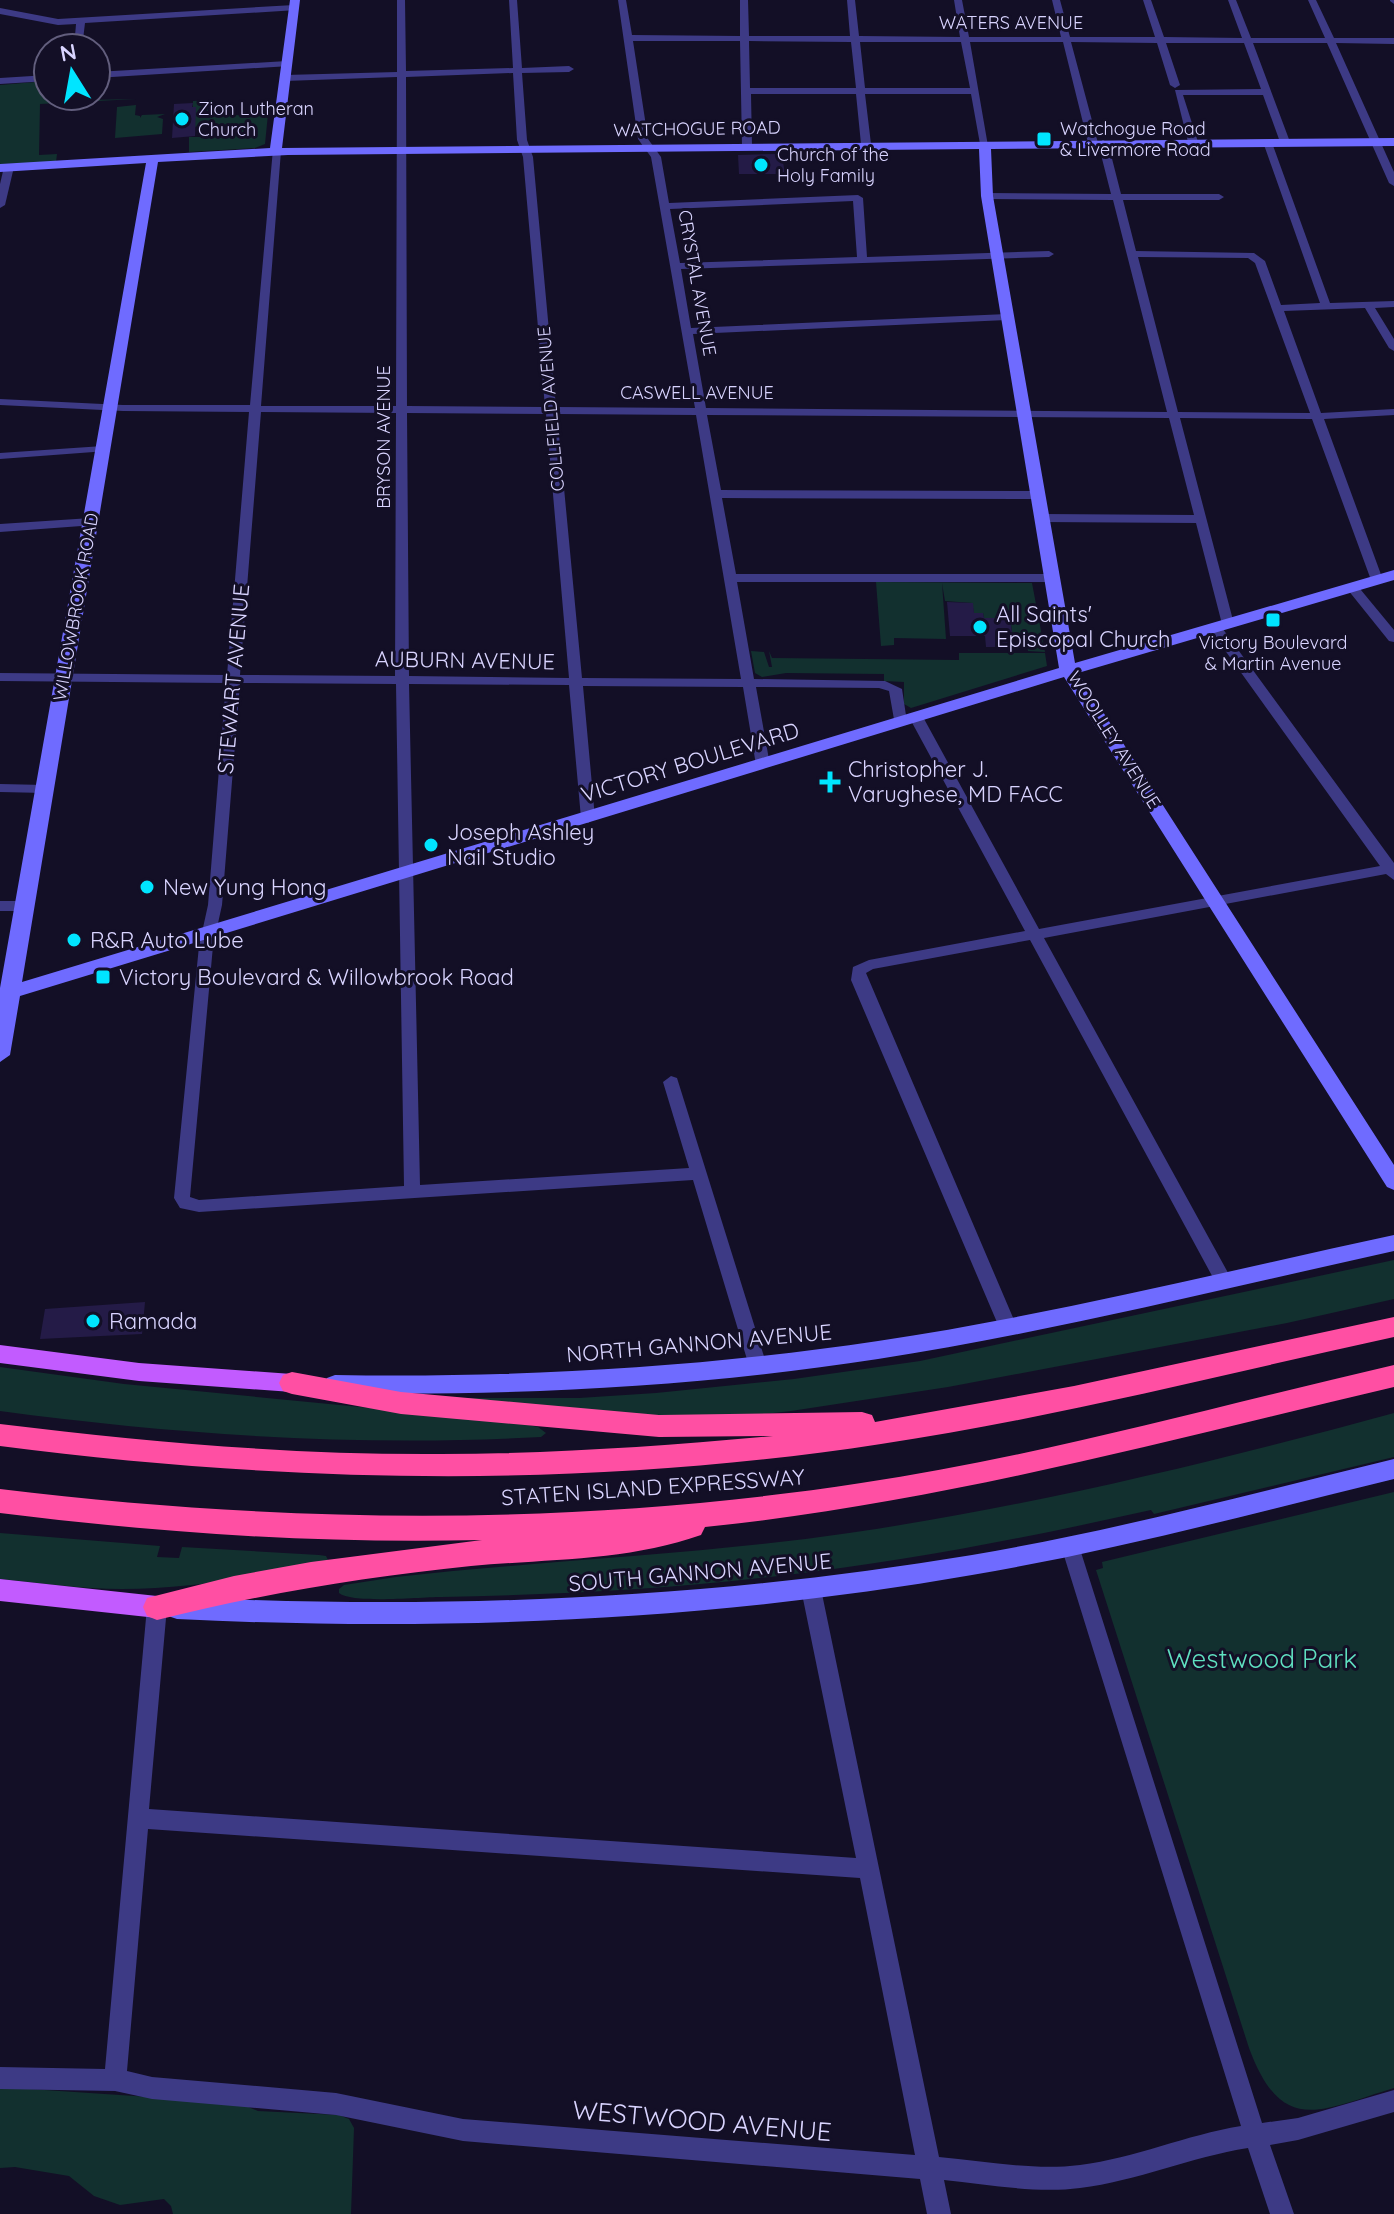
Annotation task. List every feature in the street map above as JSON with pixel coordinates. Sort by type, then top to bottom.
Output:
[{"type":"highway","name":"STATEN ISLAND EXPRESSWAY","points":[[0,1435],[111,1449],[357,1463],[485,1464],[731,1451],[944,1422],[1394,1327]]},
{"type":"highway","name":"STATEN ISLAND EXPRESSWAY","points":[[0,1501],[137,1516],[326,1527],[501,1527],[733,1513],[865,1495],[1013,1466],[1394,1376]]},
{"type":"highway","points":[[292,1383],[401,1403],[659,1426],[944,1422]]},
{"type":"highway","points":[[157,1607],[234,1587],[399,1563],[655,1537],[733,1513]]},
{"type":"main road","name":"NORTH GANNON AVENUE","points":[[0,1354],[139,1372],[292,1383]]},
{"type":"main road","name":"SOUTH GANNON AVENUE","points":[[0,1590],[157,1607]]},
{"type":"street","name":"BRYSON AVENUE","points":[[401,0],[402,679],[412,1193]]},
{"type":"street","name":"COLLFIELD AVENUE","points":[[513,0],[517,71],[552,411],[588,818]]},
{"type":"street","name":"CRYSTAL AVENUE","points":[[622,0],[643,139],[656,157],[763,765]]},
{"type":"street","points":[[744,0],[747,146]]},
{"type":"street","points":[[851,0],[866,144]]},
{"type":"street","name":"WOOLLEY AVENUE","points":[[958,0],[985,144],[987,196],[996,254],[1068,670],[1394,1182]]},
{"type":"street","points":[[1008,1327],[859,980],[858,971],[869,965],[1393,871],[1221,626],[1200,519],[1117,196],[1065,40],[1056,0]]},
{"type":"street","points":[[1147,0],[1193,142]]},
{"type":"street","points":[[1232,0],[1285,142]]},
{"type":"street","points":[[1312,0],[1394,183]]},
{"type":"street","points":[[0,11],[43,21],[81,21],[294,4],[276,151]]},
{"type":"street","points":[[80,32],[81,21]]},
{"type":"street","name":"WATERS AVENUE","points":[[627,38],[1394,41]]},
{"type":"street","points":[[112,74],[287,64]]},
{"type":"street","points":[[285,78],[569,69]]},
{"type":"street","points":[[0,81],[32,79]]},
{"type":"street","points":[[1176,89],[1267,92]]},
{"type":"street","points":[[745,91],[973,91]]},
{"type":"street","points":[[1268,142],[1326,306]]},
{"type":"street","name":"WATCHOGUE ROAD","points":[[4,167],[276,151],[1394,142]]},
{"type":"street","name":"STEWART AVENUE","points":[[276,151],[215,905],[209,934],[182,1193],[186,1204],[199,1206],[412,1193]]},
{"type":"street","name":"WILLOWBROOK ROAD","points":[[0,1052],[5,994],[26,906],[153,158]]},
{"type":"street","points":[[0,205],[4,167]]},
{"type":"street","points":[[987,196],[1219,197]]},
{"type":"street","points":[[665,206],[858,198],[862,258]]},
{"type":"street","points":[[676,266],[1049,254]]},
{"type":"street","points":[[1132,254],[1255,256],[1260,261],[1386,577]]},
{"type":"street","points":[[1279,308],[1394,304]]},
{"type":"street","points":[[1368,305],[1394,348]]},
{"type":"street","points":[[687,331],[1007,317]]},
{"type":"street","name":"CASWELL AVENUE","points":[[0,402],[110,408],[1320,416],[1394,412]]},
{"type":"street","points":[[0,456],[103,449]]},
{"type":"street","points":[[716,494],[1038,495]]},
{"type":"street","points":[[1042,518],[1200,519]]},
{"type":"street","points":[[0,528],[91,522]]},
{"type":"street","name":"VICTORY BOULEVARD","points":[[5,994],[407,874],[1068,670],[1386,577]]},
{"type":"street","points":[[730,578],[1052,578]]},
{"type":"street","points":[[1352,587],[1394,638]]},
{"type":"street","name":"AUBURN AVENUE","points":[[0,677],[880,684],[895,689],[908,720]]},
{"type":"street","points":[[908,720],[1035,934],[1223,1280]]},
{"type":"street","points":[[0,788],[45,789]]},
{"type":"street","points":[[0,906],[26,906]]},
{"type":"street","points":[[671,1082],[758,1366]]},
{"type":"street","points":[[412,1193],[700,1173]]},
{"type":"street","name":"NORTH GANNON AVENUE","points":[[292,1383],[519,1384],[611,1380],[758,1366],[851,1354],[1008,1327],[1394,1243]]},
{"type":"street","name":"SOUTH GANNON AVENUE","points":[[157,1607],[336,1615],[477,1615],[621,1608],[811,1589],[937,1571],[1070,1546],[1394,1469]]},
{"type":"street","points":[[1070,1546],[1282,2214]]},
{"type":"street","points":[[811,1589],[939,2214]]},
{"type":"street","points":[[115,2080],[157,1607]]},
{"type":"street","points":[[138,1818],[869,1869]]},
{"type":"street","name":"WESTWOOD AVENUE","points":[[0,2078],[115,2080],[152,2088],[336,2104],[463,2130],[1077,2177],[1115,2170],[1219,2141],[1298,2129],[1394,2101]]},
{"type":"green space","points":[[32,82],[32,112],[40,112],[39,155],[57,154],[56,162],[0,164],[0,85]]},
{"type":"green space","points":[[212,100],[211,116],[268,114],[265,144],[255,148],[189,152],[189,137],[219,137],[236,133],[234,124],[192,127],[193,101]]},
{"type":"green space","points":[[136,105],[135,115],[140,118],[142,115],[165,114],[157,117],[163,119],[162,134],[115,138],[117,107]]},
{"type":"green space","points":[[876,582],[1032,583],[1045,652],[1028,651],[1026,638],[1013,638],[1010,618],[984,618],[983,613],[974,613],[972,603],[945,601],[942,583],[946,639],[894,638],[894,645],[881,646]]},
{"type":"green space","points":[[751,651],[764,652],[769,667],[772,667],[769,651],[772,658],[959,660],[959,653],[1045,653],[1047,666],[911,708],[904,704],[904,682],[884,681],[884,674],[786,673],[762,677],[755,673]]},
{"type":"green space","points":[[1394,1260],[1394,1299],[1287,1323],[948,1387],[791,1411],[727,1418],[656,1418],[456,1398],[579,1398],[656,1393],[794,1379],[920,1361]]},
{"type":"green space","points":[[0,1367],[124,1384],[515,1422],[538,1427],[546,1433],[541,1437],[405,1441],[270,1437],[135,1427],[0,1411]]},
{"type":"green space","points":[[1394,1413],[1394,1457],[1154,1514],[1151,1510],[924,1555],[743,1580],[614,1590],[387,1599],[358,1598],[339,1593],[344,1585],[396,1577],[793,1541],[918,1522],[1123,1481]]},
{"type":"green space","name":"Westwood Park","points":[[1394,1492],[1394,2088],[1345,2104],[1306,2110],[1290,2106],[1275,2095],[1249,2048],[1096,1570],[1103,1568],[1102,1562]]},
{"type":"green space","points":[[0,1533],[160,1546],[157,1557],[179,1558],[182,1547],[319,1555],[326,1556],[329,1562],[252,1577],[174,1587],[77,1587],[0,1579]]},
{"type":"green space","points":[[0,2087],[239,2103],[258,2111],[339,2115],[349,2119],[354,2128],[351,2214],[173,2214],[171,2206],[164,2199],[120,2205],[94,2196],[69,2176],[15,2167],[0,2168]]},
{"type":"building","points":[[193,103],[192,107],[196,107],[195,136],[172,138],[174,104]]},
{"type":"building","name":"Church of the Holy Family","points":[[738,155],[782,156],[785,174],[739,174]]},
{"type":"building","name":"All Saints' Episcopal Church","points":[[947,602],[973,603],[974,613],[983,613],[984,618],[1010,618],[1014,647],[986,647],[985,636],[950,636]]},
{"type":"building","name":"Ramada","points":[[145,1302],[142,1334],[40,1339],[45,1309]]},
{"type":"place","name":"Zion Lutheran Church","points":[[182,119]]},
{"type":"place","name":"Watchogue Road & Livermore Road","points":[[1044,139]]},
{"type":"place","name":"Church of the Holy Family","points":[[761,165]]},
{"type":"place","name":"Victory Boulevard & Martin Avenue","points":[[1273,620]]},
{"type":"place","name":"All Saints' Episcopal Church","points":[[980,627]]},
{"type":"place","name":"Christopher J. Varughese, MD FACC","points":[[830,782]]},
{"type":"place","name":"Joseph Ashley Nail Studio","points":[[431,845]]},
{"type":"place","name":"New Yung Hong","points":[[147,887]]},
{"type":"place","name":"R&R Auto Lube","points":[[74,940]]},
{"type":"place","name":"Victory Boulevard & Willowbrook Road","points":[[103,977]]},
{"type":"place","name":"Ramada","points":[[93,1321]]}]
